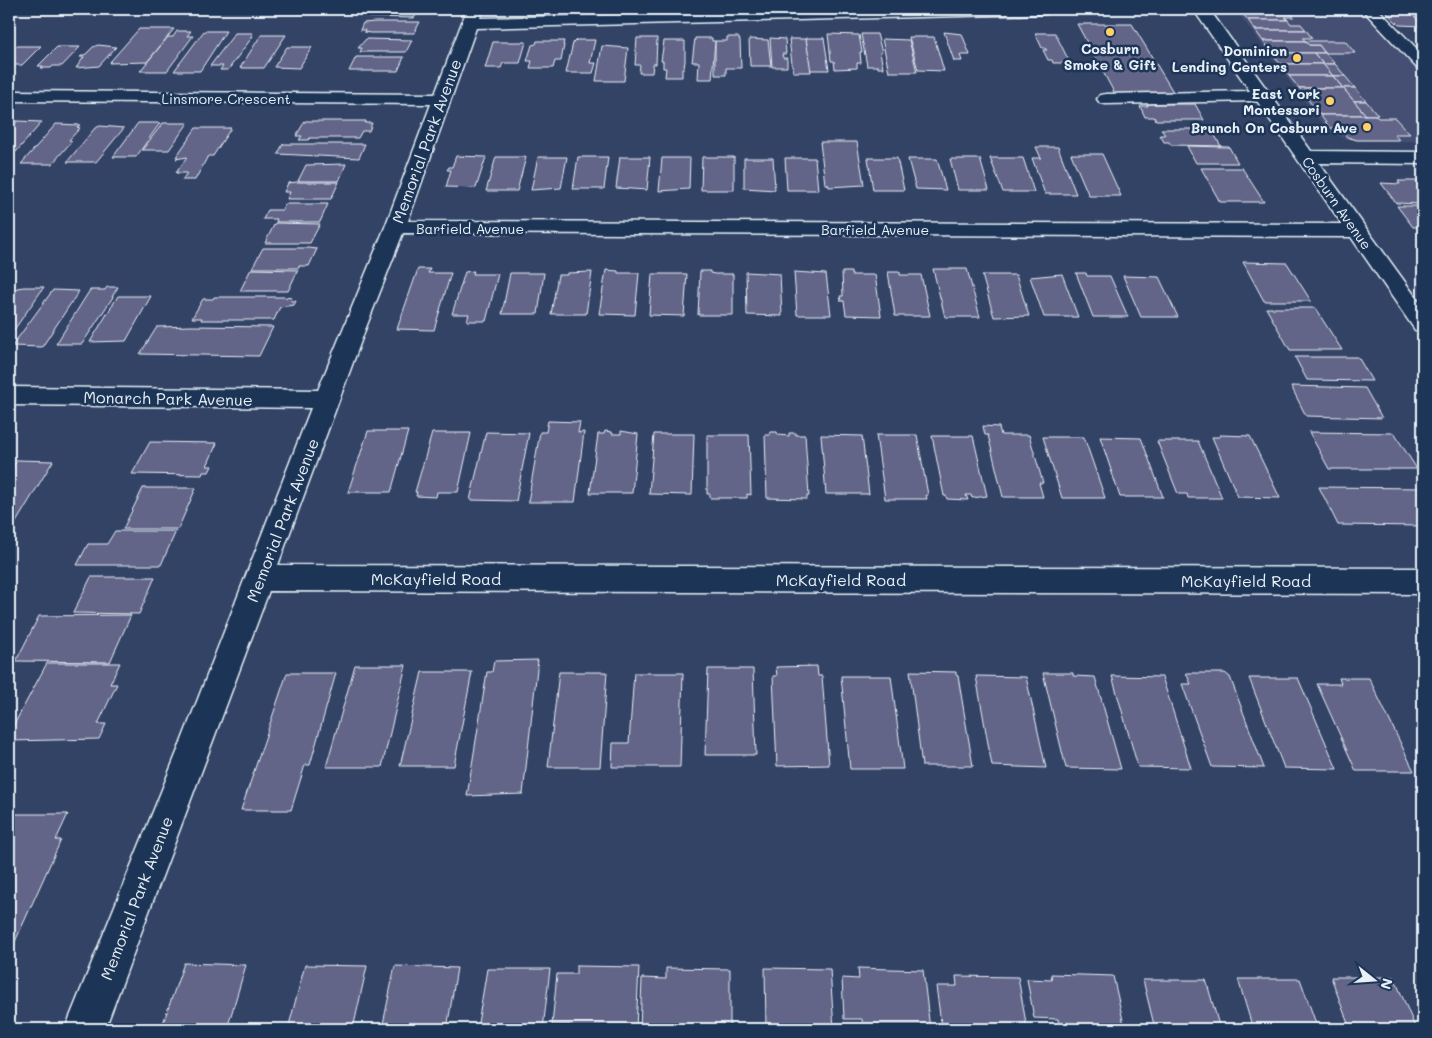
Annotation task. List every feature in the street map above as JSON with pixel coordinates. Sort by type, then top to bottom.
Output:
[{"type":"street","points":[[473,16],[1046,9]]},
{"type":"street","name":"Cosburn Avenue","points":[[1201,9],[1423,324]]},
{"type":"street","points":[[1370,9],[1423,64]]},
{"type":"street","name":"Memorial Park Avenue","points":[[85,1029],[260,578],[352,330],[395,227],[473,16]]},
{"type":"street","name":"Linsmore Crescent","points":[[9,96],[442,99]]},
{"type":"street","points":[[1106,99],[1262,96]]},
{"type":"street","points":[[1305,157],[1423,158]]},
{"type":"street","name":"Barfield Avenue","points":[[395,227],[1356,231]]},
{"type":"street","name":"Monarch Park Avenue","points":[[9,396],[328,399]]},
{"type":"street","name":"McKayfield Road","points":[[260,578],[1423,581]]},
{"type":"shaded area","points":[[1235,9],[1376,9],[1423,57],[1423,141],[1359,141],[1345,139],[1326,129]]},
{"type":"building","points":[[382,9],[418,9],[416,12],[418,12],[414,18],[369,17],[373,12],[381,12]]},
{"type":"building","points":[[1239,9],[1289,10],[1294,17],[1285,17],[1288,20],[1248,20]]},
{"type":"building","points":[[1383,9],[1408,9],[1423,26],[1399,25]]},
{"type":"building","points":[[1412,9],[1423,9],[1423,20]]},
{"type":"building","points":[[1248,20],[1288,20],[1291,24],[1301,24],[1306,30],[1255,30]]},
{"type":"building","points":[[420,22],[414,33],[370,33],[360,30],[363,23]]},
{"type":"building","points":[[1077,24],[1132,24],[1175,95],[1115,94]]},
{"type":"building","points":[[139,29],[174,29],[147,62],[109,63]]},
{"type":"building","points":[[1255,30],[1306,30],[1312,38],[1303,38],[1305,41],[1263,41]]},
{"type":"building","points":[[177,31],[191,31],[187,36],[193,36],[167,71],[140,71],[168,37],[173,37]]},
{"type":"building","points":[[204,31],[226,31],[200,71],[174,71]]},
{"type":"building","points":[[944,32],[962,34],[970,55],[960,55],[962,61],[954,61]]},
{"type":"building","points":[[235,33],[253,33],[251,36],[253,36],[228,70],[220,70],[223,66],[210,66]]},
{"type":"building","points":[[1035,33],[1055,33],[1070,63],[1053,63],[1052,60],[1048,60],[1043,50],[1047,50],[1042,48]]},
{"type":"building","points":[[828,34],[859,35],[862,52],[860,52],[861,63],[857,63],[857,68],[835,69],[834,61],[831,61]]},
{"type":"building","points":[[861,34],[877,34],[882,52],[880,52],[883,68],[867,66]]},
{"type":"building","points":[[261,35],[286,35],[264,68],[240,68]]},
{"type":"building","points":[[727,37],[738,37],[740,40],[741,68],[726,68],[726,75],[715,75],[715,41],[727,41]]},
{"type":"building","points":[[909,37],[934,37],[944,71],[918,70]]},
{"type":"building","points":[[637,38],[657,38],[656,64],[653,64],[652,73],[639,73],[640,65],[635,65]]},
{"type":"building","points":[[695,38],[712,38],[712,41],[715,41],[712,79],[698,79],[699,62],[692,62]]},
{"type":"building","points":[[770,38],[785,39],[786,54],[782,54],[783,58],[787,58],[787,67],[772,67]]},
{"type":"building","points":[[806,38],[824,38],[829,70],[810,70]]},
{"type":"building","points":[[366,39],[412,40],[406,52],[360,52],[362,48],[358,48]]},
{"type":"building","points":[[749,39],[768,40],[771,66],[750,66]]},
{"type":"building","points":[[789,39],[806,39],[811,72],[793,72]]},
{"type":"building","points":[[882,39],[909,40],[917,72],[889,72]]},
{"type":"building","points":[[576,40],[595,40],[590,63],[596,63],[593,73],[566,73],[573,43]]},
{"type":"building","points":[[537,41],[564,41],[561,61],[555,61],[553,68],[530,68],[532,61],[527,61],[532,45],[536,44]]},
{"type":"building","points":[[664,41],[685,41],[685,61],[684,68],[682,68],[682,77],[665,77],[666,68],[663,68],[663,61],[661,61]]},
{"type":"building","points":[[1263,41],[1305,41],[1309,45],[1319,45],[1325,53],[1272,53]]},
{"type":"building","points":[[1305,41],[1345,41],[1355,53],[1325,53],[1319,45],[1309,45]]},
{"type":"building","points":[[493,42],[526,42],[520,63],[503,63],[501,68],[485,68]]},
{"type":"building","points":[[98,45],[116,47],[99,66],[76,68],[84,57],[80,57]]},
{"type":"building","points":[[16,46],[41,46],[22,65],[9,65],[9,53]]},
{"type":"building","points":[[602,46],[628,48],[624,81],[596,81]]},
{"type":"building","points":[[57,47],[80,47],[62,66],[41,68],[43,66],[38,66]]},
{"type":"building","points":[[287,47],[312,47],[299,68],[274,67]]},
{"type":"building","name":"Dominion Lending Centers","points":[[1272,53],[1314,53],[1323,64],[1280,64]]},
{"type":"building","points":[[1314,53],[1325,53],[1335,64],[1323,64]]},
{"type":"building","points":[[356,57],[404,57],[398,71],[349,71]]},
{"type":"building","points":[[1280,64],[1323,64],[1333,76],[1289,76]]},
{"type":"building","points":[[1323,64],[1335,64],[1345,76],[1333,76]]},
{"type":"building","points":[[1289,76],[1333,76],[1343,88],[1299,88]]},
{"type":"building","points":[[1333,76],[1345,76],[1355,88],[1343,88]]},
{"type":"building","name":"East York Montessori","points":[[1299,88],[1343,88],[1366,115],[1320,115]]},
{"type":"building","points":[[1343,88],[1355,88],[1366,101],[1354,101]]},
{"type":"building","points":[[1354,101],[1366,101],[1378,115],[1366,115]]},
{"type":"building","points":[[1147,104],[1195,104],[1204,120],[1156,120],[1154,117],[1145,117],[1140,106],[1148,106]]},
{"type":"building","name":"Brunch On Cosburn Ave","points":[[1320,115],[1375,115],[1378,118],[1395,118],[1410,134],[1394,134],[1399,140],[1357,140],[1347,137],[1339,128],[1330,128]]},
{"type":"building","points":[[17,121],[42,122],[16,152],[9,151],[9,131]]},
{"type":"building","points":[[305,121],[366,121],[365,123],[372,123],[369,131],[362,131],[358,138],[310,138],[308,140],[299,140],[302,136],[296,136]]},
{"type":"building","points":[[138,123],[160,123],[136,157],[113,157]]},
{"type":"building","points":[[163,123],[188,123],[169,150],[142,150]]},
{"type":"building","points":[[56,124],[80,125],[77,127],[80,128],[69,140],[72,141],[52,164],[21,164]]},
{"type":"building","points":[[100,126],[124,128],[96,162],[67,162],[95,128]]},
{"type":"building","points":[[196,128],[231,128],[213,156],[208,156],[195,180],[182,180],[187,173],[176,173],[187,157],[176,159],[178,157],[176,157]]},
{"type":"building","points":[[1161,129],[1211,129],[1221,146],[1171,145],[1169,142],[1164,142],[1160,135],[1165,135]]},
{"type":"building","points":[[820,142],[857,142],[864,185],[829,187],[828,184],[825,184]]},
{"type":"building","points":[[283,144],[365,144],[359,158],[278,154]]},
{"type":"building","points":[[1187,146],[1229,147],[1238,163],[1196,163]]},
{"type":"building","points":[[1036,147],[1058,147],[1076,194],[1045,194],[1032,158],[1041,158]]},
{"type":"building","points":[[1071,154],[1102,154],[1121,196],[1089,196]]},
{"type":"building","points":[[456,156],[486,157],[476,188],[446,187],[451,170],[447,170],[449,167],[452,167]]},
{"type":"building","points":[[496,157],[526,157],[517,191],[486,191]]},
{"type":"building","points":[[538,157],[567,157],[561,188],[531,190]]},
{"type":"building","points":[[578,157],[608,157],[604,189],[573,189]]},
{"type":"building","points":[[620,157],[650,157],[647,190],[616,188]]},
{"type":"building","points":[[702,157],[734,157],[734,190],[701,190]]},
{"type":"building","points":[[662,158],[690,158],[689,189],[659,191]]},
{"type":"building","points":[[744,158],[773,158],[775,190],[744,188]]},
{"type":"building","points":[[785,158],[815,158],[818,190],[787,190]]},
{"type":"building","points":[[868,158],[897,158],[904,190],[873,190]]},
{"type":"building","points":[[990,158],[1023,158],[1034,192],[1003,192]]},
{"type":"building","points":[[908,159],[937,159],[946,190],[916,189]]},
{"type":"building","points":[[950,159],[980,159],[989,190],[958,190]]},
{"type":"building","points":[[346,164],[339,181],[298,181],[306,165]]},
{"type":"building","points":[[1201,168],[1242,168],[1264,202],[1220,202]]},
{"type":"building","points":[[1398,181],[1418,181],[1423,184],[1423,204],[1396,203],[1381,183],[1400,184]]},
{"type":"building","points":[[339,182],[331,199],[287,199],[290,192],[284,192],[288,183]]},
{"type":"building","points":[[285,204],[328,204],[320,222],[276,222],[277,219],[263,219],[268,210],[282,210]]},
{"type":"building","points":[[1397,206],[1423,206],[1423,227],[1413,227]]},
{"type":"building","points":[[275,223],[320,224],[310,243],[265,243]]},
{"type":"building","points":[[263,248],[317,249],[309,266],[299,266],[299,268],[252,268]]},
{"type":"building","points":[[1243,262],[1287,263],[1311,301],[1264,301]]},
{"type":"building","points":[[251,269],[298,270],[288,291],[240,291]]},
{"type":"building","points":[[418,269],[430,269],[428,273],[451,273],[434,330],[397,329]]},
{"type":"building","points":[[933,269],[967,269],[980,317],[945,317]]},
{"type":"building","points":[[606,270],[618,271],[618,273],[639,273],[635,315],[599,314]]},
{"type":"building","points":[[474,271],[473,274],[498,274],[486,321],[467,321],[469,314],[452,314],[465,272]]},
{"type":"building","points":[[700,271],[710,271],[710,273],[715,274],[733,274],[733,315],[698,315]]},
{"type":"building","points":[[592,272],[586,314],[551,314],[558,275]]},
{"type":"building","points":[[746,272],[780,274],[782,316],[747,315]]},
{"type":"building","points":[[794,272],[826,274],[831,315],[797,315]]},
{"type":"building","points":[[842,272],[851,272],[851,275],[875,275],[881,316],[846,315],[844,301],[841,301],[840,296],[843,296]]},
{"type":"building","points":[[888,272],[900,272],[900,275],[921,275],[930,316],[895,316]]},
{"type":"building","points":[[510,273],[544,273],[538,314],[502,314]]},
{"type":"building","points":[[1076,273],[1086,273],[1087,276],[1110,276],[1128,317],[1093,317]]},
{"type":"building","points":[[652,274],[687,274],[684,316],[649,315]]},
{"type":"building","points":[[1062,274],[1078,317],[1044,317],[1030,277]]},
{"type":"building","points":[[982,275],[1016,275],[1029,316],[994,317]]},
{"type":"building","points":[[1123,276],[1159,277],[1178,317],[1141,317]]},
{"type":"building","points":[[44,287],[9,337],[9,299],[17,288]]},
{"type":"building","points":[[107,287],[118,287],[82,344],[56,344],[90,290],[105,290]]},
{"type":"building","points":[[53,290],[79,291],[42,347],[12,346]]},
{"type":"building","points":[[118,296],[151,296],[126,341],[90,342]]},
{"type":"building","points":[[214,297],[284,297],[292,298],[291,301],[296,301],[294,305],[280,307],[274,320],[201,320],[202,318],[192,318],[203,299],[213,299]]},
{"type":"building","points":[[1266,308],[1315,308],[1342,350],[1290,350]]},
{"type":"building","points":[[157,327],[273,327],[259,356],[140,354]]},
{"type":"building","points":[[1295,357],[1358,357],[1372,381],[1307,380]]},
{"type":"building","points":[[1291,386],[1365,388],[1382,418],[1306,416]]},
{"type":"building","points":[[548,421],[580,422],[578,433],[584,432],[575,502],[528,502],[540,432],[546,432]]},
{"type":"building","points":[[983,426],[999,427],[1001,435],[1029,435],[1043,483],[1039,483],[1043,497],[1003,497],[988,435],[985,435]]},
{"type":"building","points":[[368,431],[408,431],[391,492],[348,492]]},
{"type":"building","points":[[605,431],[612,432],[612,434],[621,434],[621,431],[638,434],[632,493],[590,493],[598,434],[604,434]]},
{"type":"building","points":[[486,432],[529,433],[516,501],[470,500]]},
{"type":"building","points":[[770,432],[789,436],[789,433],[805,435],[809,496],[807,496],[807,499],[767,498],[765,435],[770,435]]},
{"type":"building","points":[[1309,432],[1394,433],[1417,469],[1329,469]]},
{"type":"building","points":[[432,433],[471,433],[458,492],[437,492],[436,497],[416,496],[417,492],[415,492]]},
{"type":"building","points":[[654,434],[694,434],[692,495],[649,494]]},
{"type":"building","points":[[707,435],[749,435],[751,495],[747,494],[747,498],[710,498],[710,494],[707,494]]},
{"type":"building","points":[[821,435],[862,436],[869,494],[826,494]]},
{"type":"building","points":[[876,435],[917,435],[928,495],[926,495],[927,499],[885,499]]},
{"type":"building","points":[[1220,435],[1250,436],[1280,498],[1238,497],[1212,437],[1220,437]]},
{"type":"building","points":[[932,436],[973,436],[987,496],[972,498],[971,495],[966,495],[968,500],[947,499],[944,496]]},
{"type":"building","points":[[1043,437],[1084,437],[1105,498],[1062,498]]},
{"type":"building","points":[[1100,437],[1141,438],[1163,497],[1120,497]]},
{"type":"building","points":[[1157,441],[1198,441],[1222,498],[1188,498],[1187,494],[1178,494]]},
{"type":"building","points":[[150,442],[217,443],[207,466],[212,466],[209,472],[203,472],[202,475],[132,474]]},
{"type":"building","points":[[17,460],[53,461],[12,529],[9,529],[9,474]]},
{"type":"building","points":[[1319,487],[1423,488],[1423,526],[1338,525]]},
{"type":"building","points":[[143,488],[196,488],[178,529],[123,529]]},
{"type":"building","points":[[115,531],[176,531],[161,565],[77,565],[88,544],[107,544]]},
{"type":"building","points":[[91,577],[155,577],[139,614],[73,613]]},
{"type":"building","points":[[131,615],[110,662],[16,661],[39,616]]},
{"type":"building","points":[[538,660],[523,794],[467,796],[487,672],[492,672],[494,661]]},
{"type":"building","points":[[47,663],[120,663],[110,684],[117,684],[98,724],[106,724],[99,739],[9,741],[9,734]]},
{"type":"building","points":[[355,665],[406,665],[382,767],[326,767]]},
{"type":"building","points":[[817,666],[818,676],[822,676],[829,765],[777,766],[773,676],[777,676],[776,667]]},
{"type":"building","points":[[708,669],[753,669],[756,755],[705,755]]},
{"type":"building","points":[[910,671],[956,672],[973,766],[922,766]]},
{"type":"building","points":[[422,672],[472,672],[454,766],[400,766]]},
{"type":"building","points":[[559,672],[607,672],[600,767],[548,767]]},
{"type":"building","points":[[287,673],[336,673],[310,765],[305,765],[291,810],[241,810]]},
{"type":"building","points":[[634,673],[683,673],[680,767],[612,767],[613,743],[629,743]]},
{"type":"building","points":[[1043,673],[1073,673],[1073,676],[1095,677],[1121,769],[1066,768]]},
{"type":"building","points":[[1186,673],[1225,673],[1230,677],[1264,768],[1212,767],[1182,684],[1191,684]]},
{"type":"building","points":[[841,676],[891,676],[903,769],[850,769]]},
{"type":"building","points":[[976,676],[1026,677],[1046,768],[992,766]]},
{"type":"building","points":[[1112,676],[1162,677],[1191,768],[1138,767]]},
{"type":"building","points":[[1249,678],[1298,678],[1337,769],[1284,768]]},
{"type":"building","points":[[1339,678],[1369,678],[1414,771],[1356,771],[1317,684],[1341,684]]},
{"type":"building","points":[[16,814],[68,814],[56,840],[61,840],[9,955],[9,830]]},
{"type":"building","points":[[184,963],[246,965],[227,1029],[161,1029]]},
{"type":"building","points":[[305,965],[367,966],[353,1029],[288,1029]]},
{"type":"building","points":[[395,966],[457,968],[447,1029],[382,1029]]},
{"type":"building","points":[[576,966],[639,967],[636,1029],[570,1029],[570,1025],[552,1025],[557,974],[576,974]]},
{"type":"building","points":[[666,968],[730,969],[730,1029],[640,1029],[642,978],[666,979]]},
{"type":"building","points":[[765,968],[830,969],[834,1029],[766,1029]]},
{"type":"building","points":[[858,968],[923,970],[930,1029],[863,1029],[862,1019],[844,1019],[842,978],[859,979]]},
{"type":"building","points":[[487,969],[550,969],[543,1029],[477,1029]]},
{"type":"building","points":[[1051,974],[1113,976],[1125,1029],[1060,1029],[1058,1019],[1034,1018],[1027,979],[1052,980]]},
{"type":"building","points":[[956,976],[1018,977],[1027,1029],[962,1029],[961,1023],[941,1023],[936,986],[957,986]]},
{"type":"building","points":[[1331,977],[1394,977],[1416,1029],[1350,1029]]},
{"type":"building","points":[[1238,979],[1300,979],[1318,1029],[1253,1029]]},
{"type":"building","points":[[1143,980],[1206,980],[1220,1029],[1155,1029]]},
{"type":"place","name":"Cosburn Smoke & Gift","points":[[1110,32]]},
{"type":"place","name":"Dominion Lending Centers","points":[[1297,58]]},
{"type":"place","name":"East York Montessori","points":[[1330,101]]},
{"type":"place","name":"Brunch On Cosburn Ave","points":[[1367,127]]}]
